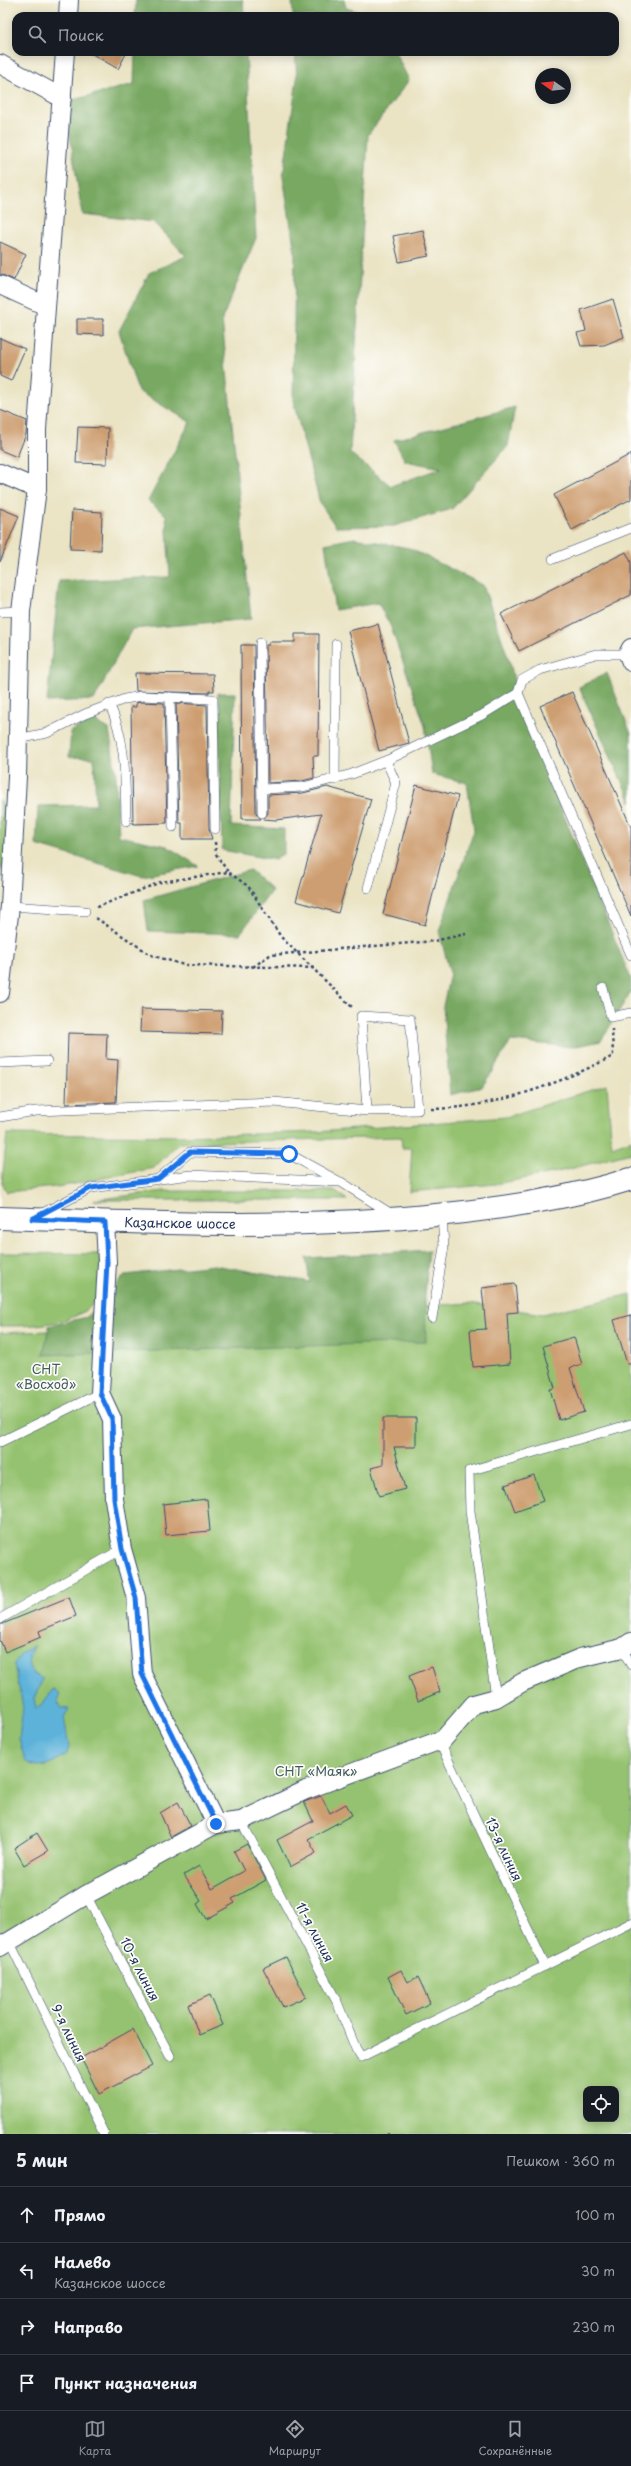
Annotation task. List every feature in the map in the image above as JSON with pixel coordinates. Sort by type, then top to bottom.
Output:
[{"type":"main road","name":"Казанское шоссе","points":[[0,1218],[105,1222],[326,1223],[399,1219],[493,1209],[559,1198],[597,1190],[631,1179]]},
{"type":"street","points":[[68,12],[69,0]]},
{"type":"street","points":[[0,993],[10,906],[5,887],[18,740],[21,611],[37,489],[37,430],[65,56]]},
{"type":"street","points":[[0,64],[62,98]]},
{"type":"street","points":[[0,285],[46,306]]},
{"type":"street","points":[[0,473],[37,489]]},
{"type":"street","points":[[105,1222],[107,1262],[100,1393],[112,1419],[114,1499],[122,1549],[136,1598],[142,1674],[216,1824]]},
{"type":"street","points":[[5,1945],[86,1895],[216,1824],[241,1821],[306,1790],[438,1741],[440,1744],[474,1704],[496,1698],[523,1682],[580,1658],[626,1645]]},
{"type":"lane","points":[[553,559],[631,528]]},
{"type":"lane","points":[[0,612],[21,611]]},
{"type":"lane","points":[[260,642],[262,813]]},
{"type":"lane","points":[[335,780],[336,644]]},
{"type":"lane","points":[[262,789],[303,787],[335,780],[386,761],[482,715],[518,692],[522,680],[540,670],[596,654],[630,655]]},
{"type":"lane","points":[[518,692],[631,955]]},
{"type":"lane","points":[[18,740],[47,733],[109,704],[141,696],[213,699],[215,829]]},
{"type":"lane","points":[[170,697],[173,828]]},
{"type":"lane","points":[[109,704],[116,719],[123,751],[126,821]]},
{"type":"lane","points":[[368,888],[396,783],[386,761]]},
{"type":"lane","points":[[10,906],[85,911]]},
{"type":"lane","points":[[602,988],[611,1017],[631,1013]]},
{"type":"lane","points":[[0,1116],[36,1111],[274,1102],[367,1111],[418,1110],[410,1019],[361,1016],[367,1111]]},
{"type":"lane","points":[[0,1064],[47,1061]]},
{"type":"lane","points":[[158,1179],[190,1152],[289,1154],[341,1182],[399,1219]]},
{"type":"lane","points":[[33,1219],[91,1188],[191,1175],[341,1182]]},
{"type":"lane","points":[[432,1318],[437,1296],[444,1247],[442,1215]]},
{"type":"lane","points":[[0,1442],[100,1393]]},
{"type":"lane","points":[[496,1698],[470,1511],[469,1471],[631,1424]]},
{"type":"lane","points":[[0,1619],[122,1549]]},
{"type":"lane","points":[[626,1645],[631,1665]]},
{"type":"lane","name":"13-я линия","points":[[440,1744],[545,1966]]},
{"type":"lane","name":"11-я линия","points":[[241,1821],[337,2002],[356,2049],[361,2056],[545,1966]]},
{"type":"lane","name":"10-я линия","points":[[86,1895],[170,2056]]},
{"type":"lane","points":[[545,1966],[631,1923]]},
{"type":"lane","name":"9-я линия","points":[[5,1945],[104,2134]]},
{"type":"path","points":[[215,829],[216,854],[228,872],[248,886],[281,937],[361,1016]]},
{"type":"path","points":[[85,911],[161,882],[228,872]]},
{"type":"path","points":[[85,911],[151,955],[184,965],[314,968]]},
{"type":"path","points":[[253,967],[270,955],[296,951],[434,941],[466,934]]},
{"type":"path","points":[[418,1110],[457,1109],[506,1099],[580,1073],[613,1056],[611,1017]]},
{"type":"green space","points":[[136,0],[243,0],[244,12],[135,12]]},
{"type":"green space","points":[[292,0],[344,0],[346,8],[359,12],[293,12]]},
{"type":"green space","points":[[135,56],[246,56],[256,238],[222,319],[251,619],[132,629],[94,700],[47,702],[59,581],[170,577],[166,515],[148,501],[190,422],[138,391],[119,331],[149,273],[186,256],[154,222],[82,214],[65,102],[134,84]]},
{"type":"green space","points":[[295,56],[397,56],[409,80],[368,135],[350,453],[391,486],[441,468],[405,461],[394,440],[515,407],[508,446],[452,509],[394,526],[336,527],[320,503],[293,401],[295,252],[283,176],[297,79]]},
{"type":"green space","points":[[354,538],[409,548],[483,585],[511,666],[519,706],[631,979],[631,991],[601,1041],[572,1047],[511,1041],[482,1087],[450,1095],[443,1006],[450,973],[439,931],[474,830],[467,783],[432,774],[425,726],[391,627],[378,603],[335,610],[325,544]]},
{"type":"green space","points":[[607,673],[631,734],[631,802],[579,687]]},
{"type":"green space","points":[[218,693],[235,693],[231,826],[284,829],[284,853],[275,860],[222,850]]},
{"type":"green space","points":[[93,720],[109,729],[116,775],[119,836],[167,846],[198,866],[142,876],[36,845],[38,806],[96,805],[94,758],[69,757],[71,731]]},
{"type":"green space","points":[[0,800],[5,808],[6,861],[0,871]]},
{"type":"green space","points":[[250,870],[272,890],[240,934],[148,931],[144,900]]},
{"type":"green space","points":[[607,1085],[612,1147],[631,1140],[631,1153],[562,1171],[496,1184],[409,1192],[412,1148],[402,1148],[401,1137],[179,1143],[154,1168],[64,1186],[7,1192],[2,1183],[7,1134],[183,1136],[317,1132],[506,1117]]},
{"type":"green space","points":[[164,1191],[336,1191],[347,1200],[93,1200]]},
{"type":"green space","points":[[429,1250],[425,1296],[426,1342],[43,1355],[49,1326],[87,1317],[125,1275],[214,1265],[310,1282],[306,1258]]},
{"type":"green space","points":[[0,1253],[102,1254],[101,1290],[92,1305],[69,1319],[41,1325],[0,1326]]},
{"type":"green space","name":"СНТ «Маяк»","points":[[631,1294],[631,2134],[0,2134],[0,1333],[97,1329],[469,1303],[543,1314]]},
{"type":"water","points":[[35,1645],[30,1652],[29,1659],[33,1674],[43,1679],[34,1698],[36,1708],[41,1706],[53,1689],[60,1694],[57,1702],[62,1708],[69,1709],[64,1717],[69,1747],[67,1754],[52,1763],[41,1766],[36,1766],[25,1761],[19,1739],[23,1707],[14,1664],[22,1653]]},
{"type":"building","points":[[96,56],[125,56],[118,69]]},
{"type":"building","points":[[423,230],[429,256],[399,262],[393,236]]},
{"type":"building","points":[[0,242],[26,254],[14,280],[0,274]]},
{"type":"building","points":[[613,299],[624,337],[604,345],[581,346],[577,333],[586,331],[581,310]]},
{"type":"building","points":[[77,319],[103,319],[103,335],[77,334]]},
{"type":"building","points":[[0,338],[25,349],[11,381],[0,376]]},
{"type":"building","points":[[0,410],[27,421],[26,434],[17,457],[0,450]]},
{"type":"building","points":[[78,427],[108,428],[107,464],[76,463]]},
{"type":"building","points":[[631,454],[631,499],[572,530],[554,495]]},
{"type":"building","points":[[0,508],[19,516],[0,562]]},
{"type":"building","points":[[72,510],[102,512],[101,550],[70,549]]},
{"type":"building","points":[[626,552],[631,562],[631,595],[519,651],[501,614]]},
{"type":"building","points":[[378,624],[409,743],[379,751],[348,631]]},
{"type":"building","points":[[295,634],[319,634],[318,756],[313,756],[314,778],[302,781],[268,783],[266,645],[269,645],[269,642],[295,642]]},
{"type":"building","points":[[241,645],[254,645],[256,813],[261,819],[242,819]]},
{"type":"building","points":[[135,673],[213,674],[214,691],[209,691],[209,693],[136,691]]},
{"type":"building","points":[[572,692],[631,827],[631,916],[540,706]]},
{"type":"building","points":[[136,703],[164,703],[167,823],[133,824],[131,707],[136,707]]},
{"type":"building","points":[[176,703],[207,705],[209,829],[212,839],[182,839],[182,823],[179,823]]},
{"type":"building","points":[[416,785],[458,796],[425,925],[383,914]]},
{"type":"building","points":[[327,787],[371,799],[338,913],[296,901],[321,814],[276,820],[263,819],[268,813],[268,795],[303,793]]},
{"type":"building","points":[[141,1009],[222,1011],[221,1034],[140,1032]]},
{"type":"building","points":[[68,1033],[107,1034],[106,1059],[118,1060],[116,1102],[66,1104]]},
{"type":"building","points":[[515,1284],[518,1312],[507,1313],[510,1364],[473,1367],[470,1330],[486,1329],[482,1288]]},
{"type":"building","points":[[631,1315],[631,1364],[627,1364],[614,1320]]},
{"type":"building","points":[[574,1337],[582,1364],[570,1368],[584,1412],[559,1420],[550,1389],[555,1388],[543,1346]]},
{"type":"building","points":[[383,1418],[416,1418],[416,1447],[394,1447],[405,1489],[379,1496],[371,1468],[383,1465]]},
{"type":"building","points":[[534,1475],[543,1501],[515,1511],[505,1485]]},
{"type":"building","points":[[207,1499],[210,1531],[166,1535],[163,1504]]},
{"type":"building","points":[[69,1597],[76,1616],[39,1631],[41,1637],[5,1652],[0,1640],[0,1625]]},
{"type":"building","points":[[432,1667],[440,1692],[418,1701],[409,1676]]},
{"type":"building","points":[[321,1796],[330,1813],[346,1804],[352,1815],[308,1839],[316,1853],[290,1867],[277,1840],[313,1821],[304,1802]]},
{"type":"building","points":[[178,1802],[191,1826],[171,1837],[160,1813]]},
{"type":"building","points":[[37,1833],[48,1851],[24,1865],[14,1848]]},
{"type":"building","points":[[247,1844],[266,1880],[232,1899],[235,1903],[206,1919],[197,1904],[201,1901],[184,1875],[199,1866],[212,1889],[244,1871],[234,1851]]},
{"type":"building","points":[[286,1957],[306,1997],[283,2007],[263,1968]]},
{"type":"building","points":[[401,1970],[407,1982],[418,1977],[430,2003],[406,2015],[388,1977]]},
{"type":"building","points":[[210,1995],[223,2025],[199,2035],[188,2005]]},
{"type":"building","points":[[133,2029],[152,2066],[99,2094],[81,2058]]},
{"type":"route","points":[[216,1824],[142,1674],[141,1638],[136,1598],[122,1549],[114,1499],[112,1419],[100,1393],[107,1262],[105,1222],[32,1219],[91,1188],[158,1179],[190,1152],[289,1154]]},
{"type":"park label","name":"СНТ «Восход»","points":[[46,1376]]}]
